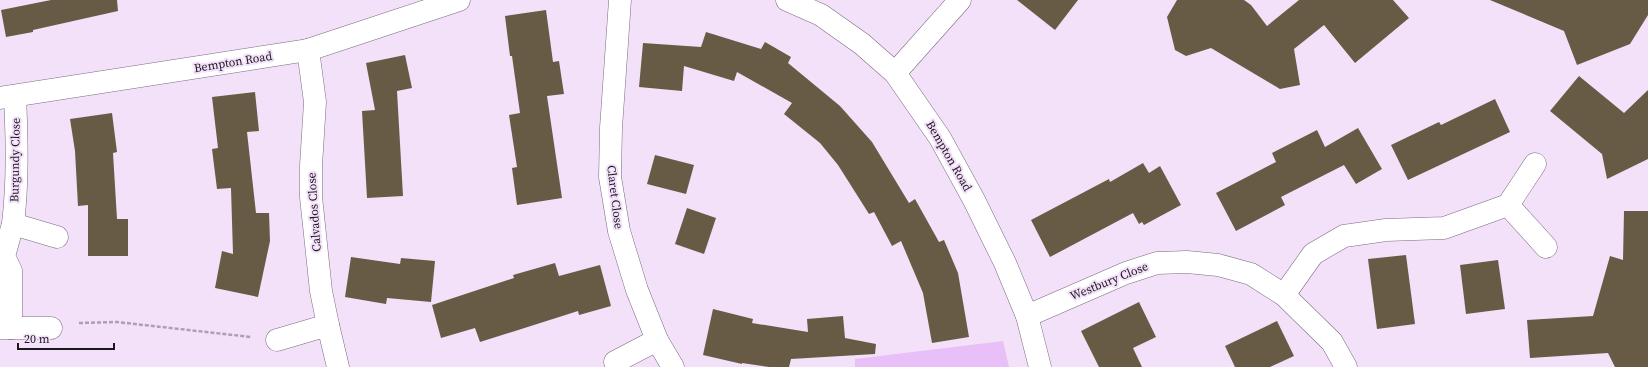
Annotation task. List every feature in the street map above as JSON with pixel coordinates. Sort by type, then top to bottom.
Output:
[{"type":"street","name":"Bempton Road","points":[[7,97],[308,50],[459,0]]},
{"type":"street","name":"Claret Close","points":[[620,0],[611,128],[610,177],[619,231],[637,290],[657,340],[673,367]]},
{"type":"street","name":"Bempton Road","points":[[787,0],[821,15],[862,44],[895,73],[940,138],[974,200],[1005,263],[1027,316],[1040,367]]},
{"type":"street","points":[[895,73],[960,0]]},
{"type":"street","name":"Calvados Close","points":[[308,50],[315,102],[311,166],[311,197],[321,290],[338,367]]},
{"type":"street","name":"Burgundy Close","points":[[6,328],[11,271],[4,256],[12,224],[16,194],[18,159],[7,97]]},
{"type":"street","points":[[1284,295],[1313,254],[1344,236],[1386,230],[1444,228],[1508,205],[1535,164]]},
{"type":"street","points":[[1508,205],[1546,247]]},
{"type":"street","points":[[12,224],[57,237]]},
{"type":"street","name":"Westbury Close","points":[[1027,316],[1126,273],[1157,263],[1187,262],[1218,265],[1251,274],[1284,295],[1332,342],[1346,367]]},
{"type":"street","points":[[277,340],[328,325]]},
{"type":"street","points":[[6,328],[51,328]]},
{"type":"street","points":[[615,362],[657,340]]},
{"type":"path","points":[[51,328],[61,324],[117,322],[277,340]]},
{"type":"shaded area","points":[[1003,341],[1009,367],[855,367],[855,359]]},
{"type":"building","points":[[51,0],[117,0],[118,11],[33,30],[33,32],[6,37],[1,10]]},
{"type":"building","points":[[1017,0],[1078,0],[1055,30]]},
{"type":"building","points":[[1177,0],[1244,0],[1251,5],[1267,26],[1299,0],[1393,0],[1409,18],[1355,63],[1324,25],[1294,49],[1300,85],[1280,89],[1211,48],[1186,56],[1175,50],[1167,17]]},
{"type":"building","points":[[1490,0],[1648,0],[1648,15],[1630,44],[1577,65],[1564,31]]},
{"type":"building","points":[[546,10],[553,62],[559,61],[564,94],[547,96],[562,198],[517,205],[512,168],[517,167],[509,115],[520,113],[505,16]]},
{"type":"building","points":[[706,32],[761,49],[765,42],[791,57],[788,63],[840,106],[872,142],[909,203],[915,199],[939,242],[944,240],[958,273],[969,337],[932,343],[923,293],[901,241],[892,246],[874,212],[869,214],[838,165],[820,143],[784,114],[792,103],[737,72],[734,81],[684,66],[682,91],[639,87],[643,43],[701,47]]},
{"type":"building","points":[[405,55],[412,88],[397,91],[403,196],[367,198],[362,111],[375,110],[366,63]]},
{"type":"building","points":[[1579,76],[1624,113],[1648,90],[1648,159],[1607,179],[1602,154],[1550,111]]},
{"type":"building","points":[[255,92],[259,131],[247,132],[256,213],[269,213],[270,241],[258,297],[215,288],[222,251],[233,254],[231,188],[217,189],[212,149],[218,148],[212,97]]},
{"type":"building","points":[[1495,99],[1510,132],[1408,180],[1391,145],[1439,122],[1441,125]]},
{"type":"building","points":[[112,113],[117,152],[113,153],[117,219],[128,219],[128,256],[88,256],[88,205],[78,206],[75,151],[70,119]]},
{"type":"building","points":[[1358,128],[1382,169],[1356,184],[1344,165],[1281,197],[1285,205],[1236,231],[1216,193],[1276,162],[1272,153],[1317,130],[1325,147]]},
{"type":"building","points":[[655,155],[694,165],[686,194],[647,184]]},
{"type":"building","points":[[1143,163],[1149,173],[1160,166],[1181,205],[1144,225],[1142,222],[1139,224],[1133,213],[1050,257],[1031,220],[1109,179],[1110,182]]},
{"type":"building","points":[[687,208],[716,218],[704,254],[675,244]]},
{"type":"building","points":[[1624,211],[1648,211],[1648,367],[1615,367],[1608,353],[1530,358],[1527,320],[1593,316],[1610,256],[1623,260]]},
{"type":"building","points":[[1406,255],[1415,324],[1377,329],[1368,259]]},
{"type":"building","points":[[351,257],[400,264],[401,258],[435,261],[431,302],[387,298],[386,304],[345,297]]},
{"type":"building","points":[[1498,260],[1505,309],[1466,314],[1460,265]]},
{"type":"building","points":[[555,263],[559,276],[600,265],[611,306],[579,315],[578,311],[480,342],[475,328],[441,338],[432,305],[514,278],[513,275]]},
{"type":"building","points":[[1139,302],[1156,337],[1133,348],[1142,367],[1099,367],[1081,331]]},
{"type":"building","points":[[713,309],[753,319],[752,323],[808,332],[807,319],[843,316],[845,338],[876,344],[875,354],[791,359],[789,367],[769,367],[742,364],[703,355]]},
{"type":"building","points":[[1277,321],[1294,356],[1270,367],[1235,367],[1225,346]]}]
